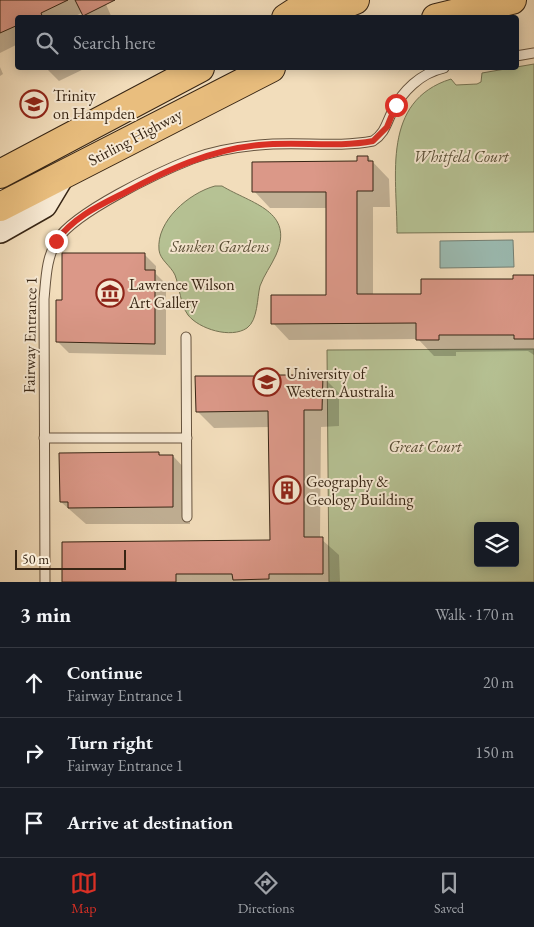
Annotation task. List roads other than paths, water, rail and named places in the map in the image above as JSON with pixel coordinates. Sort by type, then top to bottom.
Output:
[{"type":"highway","points":[[291,15],[314,0]]},
{"type":"highway","points":[[318,15],[355,0]]},
{"type":"highway","points":[[451,15],[502,5]]},
{"type":"highway","name":"Stirling Highway","points":[[0,174],[196,70]]},
{"type":"highway","name":"Stirling Highway","points":[[0,208],[267,70]]},
{"type":"street","points":[[0,230],[44,205],[62,175]]},
{"type":"lane","points":[[519,56],[534,53]]},
{"type":"lane","name":"Fairway Entrance 1","points":[[45,582],[44,309],[47,265],[56,241],[67,227],[85,213],[193,159],[226,150],[259,145],[373,141],[387,127],[396,105],[407,89],[418,79],[439,70]]},
{"type":"lane","points":[[186,337],[188,518]]},
{"type":"lane","points":[[44,438],[187,438]]},
{"type":"water","points":[[513,240],[514,267],[440,268],[440,241]]},
{"type":"place","name":"Trinity on Hampden","points":[[34,104]]},
{"type":"place","name":"Lawrence Wilson Art Gallery","points":[[110,293]]},
{"type":"place","name":"University of Western Australia","points":[[267,382]]},
{"type":"place","name":"Geography & Geology Building","points":[[287,490]]},
{"type":"park label","name":"Whitfeld Court","points":[[461,156]]},
{"type":"park label","name":"Sunken Gardens","points":[[220,246]]},
{"type":"park label","name":"Great Court","points":[[425,446]]}]
